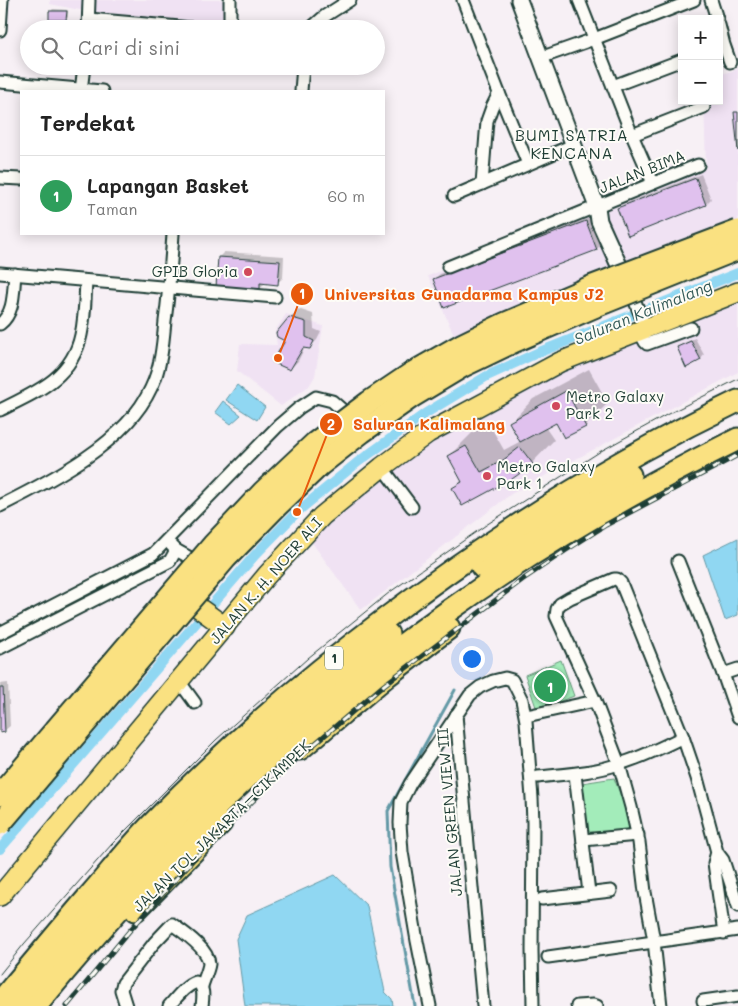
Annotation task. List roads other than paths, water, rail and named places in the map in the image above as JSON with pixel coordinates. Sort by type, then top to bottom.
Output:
[{"type":"highway","points":[[0,795],[213,545],[263,492],[315,444],[369,402],[412,373],[504,324],[593,286],[738,231]]},
{"type":"highway","points":[[0,824],[226,558],[320,465],[362,432],[414,396],[463,366],[605,302],[738,249]]},
{"type":"highway","name":"1","points":[[0,1002],[149,827],[232,746],[352,643],[432,583],[500,537],[586,483],[738,401]]},
{"type":"highway","name":"1","points":[[16,1006],[149,848],[256,744],[336,676],[423,608],[499,555],[574,507],[638,470],[738,418]]},
{"type":"highway","name":"1","points":[[36,1006],[126,900],[186,838],[286,742],[389,655],[455,606],[544,547],[702,457],[738,439]]},
{"type":"highway","name":"JALAN TOL JAKARTA–CIKAMPEK","points":[[51,1006],[112,935],[213,831],[303,746],[388,675],[449,628],[536,569],[606,526],[738,454]]},
{"type":"main road","points":[[0,786],[238,510],[314,440],[348,414],[412,371],[458,344],[503,321],[627,276],[678,249],[738,226]]},
{"type":"main road","points":[[678,249],[696,254],[738,239]]},
{"type":"main road","name":"JALAN K. H. NOER ALI","points":[[0,896],[179,681],[222,624],[322,516],[382,467],[428,434],[560,362],[643,327],[736,294]]},
{"type":"main road","points":[[172,586],[222,624]]},
{"type":"street","points":[[0,30],[2,0]]},
{"type":"street","points":[[88,20],[89,0]]},
{"type":"street","points":[[230,0],[230,20]]},
{"type":"street","points":[[320,20],[350,0]]},
{"type":"street","points":[[463,0],[528,164]]},
{"type":"street","points":[[518,0],[597,207],[598,221],[627,276],[643,327],[645,342],[647,344],[691,328]]},
{"type":"street","points":[[579,0],[653,183]]},
{"type":"street","points":[[540,58],[694,0]]},
{"type":"street","points":[[711,0],[717,15]]},
{"type":"street","points":[[723,48],[730,62]]},
{"type":"street","points":[[613,86],[678,62]]},
{"type":"street","points":[[0,82],[81,90],[83,75]]},
{"type":"street","points":[[301,90],[302,75]]},
{"type":"street","points":[[482,184],[488,121],[499,93]]},
{"type":"street","points":[[632,135],[704,107]]},
{"type":"street","points":[[454,196],[573,144]]},
{"type":"street","name":"JALAN BIMA","points":[[448,267],[698,165]]},
{"type":"street","points":[[0,178],[20,179]]},
{"type":"street","points":[[0,506],[89,456],[123,427],[152,388],[162,345],[173,235]]},
{"type":"street","points":[[0,273],[276,297]]},
{"type":"street","points":[[0,324],[7,317],[12,307],[15,274]]},
{"type":"street","points":[[0,410],[43,387],[66,369],[78,347],[82,329],[86,281]]},
{"type":"street","points":[[0,632],[153,554],[278,426],[299,408],[316,397],[332,401],[348,414]]},
{"type":"street","points":[[382,467],[412,507]]},
{"type":"street","points":[[166,540],[176,550],[194,560]]},
{"type":"street","points":[[0,648],[170,561],[176,550]]},
{"type":"street","points":[[678,561],[738,717]]},
{"type":"street","points":[[661,1006],[654,942],[638,836],[631,807],[619,764],[595,701],[556,612],[558,606],[564,602],[616,578],[621,583],[683,737],[697,778],[716,852],[714,863],[724,933]]},
{"type":"street","points":[[723,674],[738,669]]},
{"type":"street","name":"JALAN GREEN VIEW III","points":[[483,1006],[456,715],[474,691],[485,684],[505,678],[510,678],[514,683],[519,693],[526,720],[533,823],[533,1006]]},
{"type":"street","points":[[179,681],[195,703]]},
{"type":"street","points":[[531,715],[595,701]]},
{"type":"street","points":[[430,1006],[402,852],[401,802],[410,784],[456,715]]},
{"type":"street","points":[[538,777],[575,774],[619,764],[683,737]]},
{"type":"street","points":[[575,774],[589,893]]},
{"type":"street","points":[[583,840],[638,836]]},
{"type":"street","points":[[716,852],[723,860],[738,906]]},
{"type":"street","points":[[542,899],[611,892]]},
{"type":"street","points":[[126,1006],[121,990],[123,983],[154,943],[172,924],[199,946],[208,959],[202,986],[202,1006]]},
{"type":"street","points":[[548,957],[738,930]]},
{"type":"street","points":[[169,1006],[190,984],[196,982],[202,986]]},
{"type":"street","points":[[703,1001],[721,1003],[738,996]]},
{"type":"street","points":[[576,1006],[597,1006]]},
{"type":"water","points":[[237,385],[265,407],[257,420],[226,400]]},
{"type":"water","points":[[223,401],[241,415],[231,424],[215,412]]},
{"type":"water","points":[[738,538],[738,615],[725,620],[703,555]]},
{"type":"water","points":[[335,875],[367,906],[385,992],[392,999],[393,1006],[245,1006],[236,939],[247,915]]},
{"type":"waterway","name":"Saluran Kalimalang","points":[[0,849],[255,555],[297,512],[358,462],[426,413],[487,376],[537,353],[738,273]]},
{"type":"waterway","points":[[415,1006],[390,867],[388,811],[455,690]]},
{"type":"tram line","points":[[0,974],[112,844],[216,740],[308,658],[390,592],[486,525],[601,451],[668,414],[738,379]]},
{"type":"railway","points":[[67,1006],[131,929],[192,861],[284,770],[384,685],[522,580],[565,551],[606,525],[738,455]]},
{"type":"place","name":"GPIB Gloria","points":[[248,272]]},
{"type":"place","name":"Universitas Gunadarma Kampus J2","points":[[278,358]]},
{"type":"place","name":"Metro Galaxy Park 2","points":[[556,406]]},
{"type":"place","name":"Metro Galaxy Park 1","points":[[487,476]]},
{"type":"place","name":"Saluran Kalimalang","points":[[297,512]]},
{"type":"place","name":"Lapangan Basket","points":[[550,686]]},
{"type":"district","name":"BUMI SATRIA KENCANA","points":[[572,144]]}]
